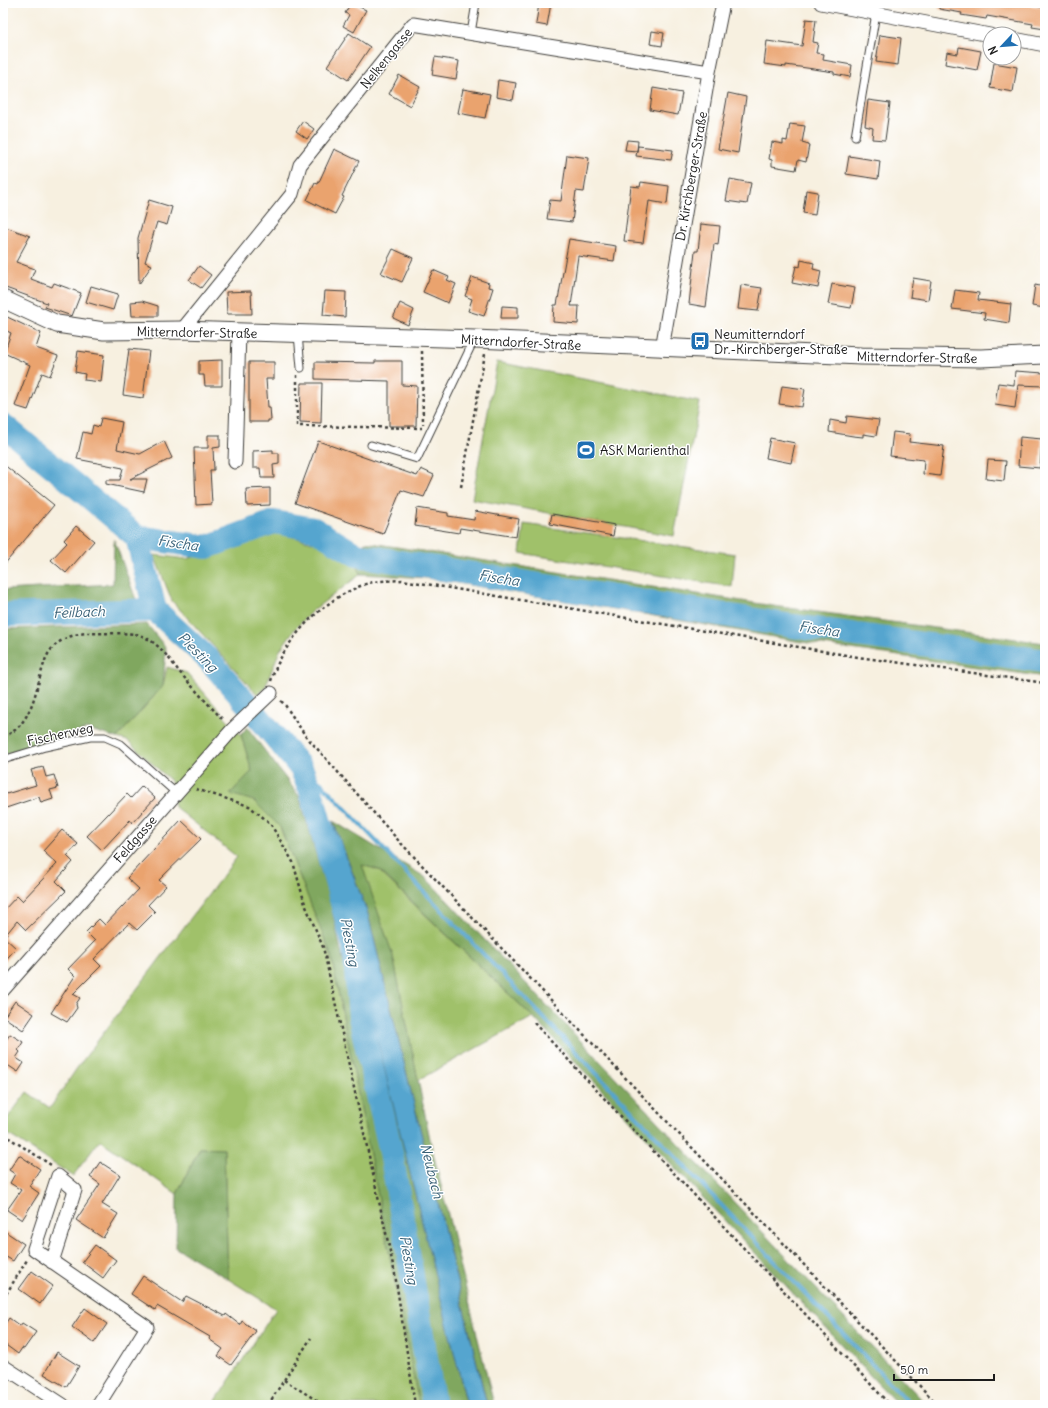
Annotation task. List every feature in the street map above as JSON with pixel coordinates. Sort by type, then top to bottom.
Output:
[{"type":"street","name":"Dr. Kirchberger-Straße","points":[[662,349],[709,72],[723,3]]},
{"type":"street","points":[[821,3],[982,33]]},
{"type":"street","name":"Nelkengasse","points":[[182,330],[292,194],[300,165],[413,24],[709,72]]},
{"type":"street","points":[[1022,41],[1045,45]]},
{"type":"street","name":"Mitterndorfer-Straße","points":[[3,299],[57,324],[104,331],[182,330],[481,340],[662,349],[861,356],[981,358],[1045,355]]},
{"type":"street","points":[[235,462],[239,333]]},
{"type":"street","name":"Feldgasse","points":[[3,990],[236,726],[271,693]]},
{"type":"street","points":[[52,1262],[74,1190],[58,1176],[34,1249],[52,1262],[147,1327],[98,1405]]},
{"type":"street","points":[[3,1366],[63,1405]]},
{"type":"lane","points":[[471,33],[476,3]]},
{"type":"lane","points":[[855,137],[876,13]]},
{"type":"lane","points":[[298,334],[301,368]]},
{"type":"lane","points":[[371,444],[417,459],[432,428],[481,340]]},
{"type":"lane","name":"Fischerweg","points":[[3,760],[45,747],[90,737],[105,737],[121,744],[180,789]]},
{"type":"path","points":[[421,338],[423,428]]},
{"type":"path","points":[[461,487],[481,340]]},
{"type":"path","points":[[301,368],[297,370],[297,426],[432,428]]},
{"type":"path","points":[[938,1405],[398,840],[305,735],[285,705],[271,693],[271,680],[278,662],[287,646],[309,620],[339,596],[370,583],[402,580],[858,657],[1045,683]]},
{"type":"path","points":[[3,737],[12,733],[25,720],[47,656],[58,641],[81,633],[139,634],[151,641],[166,654],[182,675],[236,726]]},
{"type":"path","points":[[180,789],[249,806],[270,823],[293,862],[305,904],[323,947],[395,1274],[415,1405]]},
{"type":"path","points":[[534,1023],[890,1405]]},
{"type":"path","points":[[3,1134],[55,1168],[58,1176]]},
{"type":"path","points":[[3,1298],[34,1249]]},
{"type":"path","points":[[268,1405],[311,1338]]},
{"type":"path","points":[[284,1380],[324,1405]]},
{"type":"green space","name":"ASK Marienthal","points":[[497,362],[700,402],[674,536],[472,499]]},
{"type":"green space","points":[[524,524],[735,554],[732,587],[520,553]]},
{"type":"green space","points":[[278,533],[324,545],[356,563],[361,574],[312,611],[294,630],[280,650],[264,690],[257,694],[172,601],[154,555],[186,559]]},
{"type":"green space","points":[[114,539],[138,605],[3,610],[3,590],[113,584]]},
{"type":"green space","points":[[365,542],[774,606],[1045,643],[1045,677],[802,642],[427,578],[361,574],[356,563]]},
{"type":"green space","points":[[147,624],[166,648],[163,686],[117,738],[87,729],[3,755],[3,629]]},
{"type":"green space","points":[[167,667],[187,673],[241,735],[252,771],[231,793],[254,801],[280,827],[331,955],[419,1405],[213,1405],[276,1309],[228,1279],[224,1149],[200,1148],[177,1194],[100,1140],[73,1176],[3,1131],[3,1124],[27,1092],[50,1108],[77,1068],[237,857],[175,807],[171,781],[128,741],[117,738],[163,686]]},
{"type":"green space","points":[[247,727],[299,796],[331,905],[351,996],[374,1022],[467,1405],[419,1405],[331,955],[280,827],[254,801],[230,794],[252,771],[241,735]]},
{"type":"green space","points":[[333,821],[425,877],[927,1405],[898,1405],[533,1017],[379,870],[362,865],[393,956],[431,1144],[494,1405],[487,1405],[368,914]]},
{"type":"green space","points":[[361,864],[378,870],[533,1017],[418,1080],[393,957]]},
{"type":"green space","points":[[200,1148],[224,1149],[228,1279],[176,1248],[177,1194]]},
{"type":"water","points":[[333,821],[368,914],[487,1405],[467,1405],[354,946]]},
{"type":"building","points":[[351,3],[366,10],[354,32],[343,26],[349,15],[345,13]]},
{"type":"building","points":[[539,3],[551,3],[547,26],[536,24]]},
{"type":"building","points":[[939,3],[1019,3],[1045,8],[1045,29],[1032,27],[1033,24],[987,16],[986,19],[961,15],[962,13],[939,9]]},
{"type":"building","points":[[806,19],[816,20],[813,42],[818,43],[816,53],[824,54],[823,60],[852,65],[850,77],[834,74],[834,72],[786,65],[786,67],[764,64],[767,41],[802,46]]},
{"type":"building","points":[[652,31],[664,33],[662,46],[650,44]]},
{"type":"building","points":[[349,33],[370,47],[348,80],[327,66]]},
{"type":"building","points":[[880,35],[901,38],[898,65],[876,62]]},
{"type":"building","points":[[959,47],[981,51],[977,70],[945,64],[947,52],[958,54]]},
{"type":"building","points":[[435,57],[459,61],[456,79],[432,75]]},
{"type":"building","points":[[994,66],[1017,67],[1013,92],[990,88]]},
{"type":"building","points":[[399,75],[420,87],[410,106],[389,94]]},
{"type":"building","points":[[498,80],[516,83],[513,100],[496,97]]},
{"type":"building","points":[[653,88],[682,93],[678,115],[650,110]]},
{"type":"building","points":[[463,89],[490,94],[485,118],[458,113]]},
{"type":"building","points":[[728,93],[746,97],[738,153],[718,149]]},
{"type":"building","points":[[868,100],[890,103],[885,140],[872,139],[873,128],[865,126]]},
{"type":"building","points":[[303,121],[314,129],[307,139],[296,131]]},
{"type":"building","points":[[790,124],[805,126],[802,143],[809,145],[806,162],[798,160],[796,170],[772,166],[772,160],[769,159],[772,142],[783,144],[783,140],[787,141]]},
{"type":"building","points":[[627,140],[638,141],[637,151],[625,150]]},
{"type":"building","points":[[638,146],[673,150],[671,160],[636,156]]},
{"type":"building","points":[[334,149],[359,161],[335,214],[307,200],[315,183],[318,184]]},
{"type":"building","points":[[567,155],[589,158],[584,192],[576,191],[572,222],[547,219],[550,200],[561,201]]},
{"type":"building","points":[[849,156],[880,161],[878,179],[846,174]]},
{"type":"building","points":[[730,179],[751,183],[747,204],[726,201]]},
{"type":"building","points":[[641,182],[669,186],[667,204],[649,201],[643,243],[624,241],[631,186],[640,187]]},
{"type":"building","points":[[806,190],[818,192],[815,215],[803,213]]},
{"type":"building","points":[[149,200],[172,207],[167,225],[157,222],[145,262],[152,265],[139,284],[138,238]]},
{"type":"building","points":[[701,224],[720,226],[718,245],[714,244],[706,307],[689,304],[695,251],[698,251]]},
{"type":"building","points":[[3,226],[30,236],[16,262],[35,269],[31,279],[52,287],[54,283],[81,293],[72,316],[45,307],[47,303],[3,287]]},
{"type":"building","points":[[569,239],[616,246],[614,261],[578,256],[571,306],[579,306],[578,324],[553,322],[554,305],[557,305]]},
{"type":"building","points":[[393,249],[413,258],[402,282],[381,273]]},
{"type":"building","points":[[801,260],[814,263],[813,269],[821,271],[818,288],[792,283],[796,266],[800,267]]},
{"type":"building","points":[[199,266],[211,275],[201,288],[189,280]]},
{"type":"building","points":[[433,270],[449,277],[447,280],[456,284],[448,303],[423,292]]},
{"type":"building","points":[[472,277],[489,283],[488,287],[493,288],[484,316],[468,311],[472,299],[465,296]]},
{"type":"building","points":[[913,278],[931,281],[928,300],[910,297]]},
{"type":"building","points":[[832,284],[855,288],[851,308],[828,304]]},
{"type":"building","points":[[741,285],[762,288],[758,311],[738,309]]},
{"type":"building","points":[[1035,285],[1045,287],[1045,308],[1032,306]]},
{"type":"building","points":[[91,286],[118,294],[113,310],[86,302]]},
{"type":"building","points":[[955,290],[979,293],[978,300],[1011,304],[1009,323],[984,319],[985,313],[952,309]]},
{"type":"building","points":[[251,291],[252,314],[227,314],[226,292]]},
{"type":"building","points":[[325,291],[346,292],[345,317],[323,315]]},
{"type":"building","points":[[142,301],[158,306],[158,316],[132,316],[131,302]]},
{"type":"building","points":[[400,303],[414,310],[408,325],[393,318]]},
{"type":"building","points":[[502,306],[518,307],[518,318],[501,318]]},
{"type":"building","points":[[3,315],[41,333],[36,348],[58,356],[50,376],[42,373],[28,410],[15,406],[30,365],[4,353],[11,333],[3,329]]},
{"type":"building","points":[[129,349],[149,351],[143,398],[123,395]]},
{"type":"building","points":[[78,351],[104,355],[101,382],[84,380],[85,374],[75,372]]},
{"type":"building","points":[[222,360],[222,386],[205,386],[204,375],[199,375],[199,361]]},
{"type":"building","points":[[375,361],[402,361],[402,385],[417,386],[416,426],[389,426],[389,381],[315,379],[315,362],[375,363]]},
{"type":"building","points":[[249,362],[274,362],[274,379],[266,379],[268,407],[270,407],[271,420],[268,420],[268,422],[249,422]]},
{"type":"building","points":[[1015,371],[1044,373],[1044,386],[1018,385],[1015,408],[995,405],[998,383],[1014,385]]},
{"type":"building","points":[[301,383],[322,383],[321,423],[300,422]]},
{"type":"building","points":[[782,386],[805,389],[802,407],[779,404]]},
{"type":"building","points":[[847,416],[879,420],[876,436],[863,434],[863,437],[829,432],[830,420],[846,423]]},
{"type":"building","points":[[101,418],[122,422],[117,449],[140,454],[164,441],[172,458],[130,479],[147,479],[144,492],[106,484],[106,480],[120,480],[123,468],[77,459],[83,432],[91,434],[93,425],[99,427]]},
{"type":"building","points":[[893,432],[910,434],[909,442],[944,446],[940,476],[923,474],[924,460],[890,456]]},
{"type":"building","points":[[208,435],[220,435],[220,447],[213,448],[214,470],[210,470],[212,504],[196,505],[194,448],[208,448]]},
{"type":"building","points":[[1020,437],[1042,439],[1040,468],[1018,466]]},
{"type":"building","points":[[770,438],[795,443],[791,463],[766,458]]},
{"type":"building","points":[[318,441],[417,476],[421,469],[434,475],[424,497],[401,490],[383,534],[295,503]]},
{"type":"building","points":[[273,450],[273,453],[279,453],[279,464],[273,465],[274,478],[261,478],[260,468],[253,468],[253,451]]},
{"type":"building","points":[[988,460],[1006,461],[1004,481],[986,479]]},
{"type":"building","points":[[3,464],[54,505],[3,566],[3,508],[7,503],[3,499]]},
{"type":"building","points":[[270,488],[270,505],[247,506],[246,489]]},
{"type":"building","points":[[417,508],[448,513],[448,516],[474,520],[475,511],[519,519],[516,537],[460,528],[459,533],[415,526]]},
{"type":"building","points":[[552,514],[615,525],[613,536],[550,524]]},
{"type":"building","points":[[76,526],[94,541],[66,573],[51,560],[67,543],[64,540]]},
{"type":"building","points":[[43,767],[46,777],[54,775],[58,788],[50,790],[53,799],[41,803],[39,797],[3,809],[3,795],[36,785],[31,770]]},
{"type":"building","points":[[142,786],[155,798],[132,823],[130,820],[102,850],[87,836],[127,794],[131,798]]},
{"type":"building","points":[[181,820],[201,839],[159,880],[166,886],[148,905],[155,912],[137,930],[129,923],[94,959],[101,966],[73,994],[80,998],[76,1004],[77,1008],[67,1022],[51,1013],[75,976],[68,969],[95,941],[86,932],[99,919],[105,925],[139,889],[127,878]]},
{"type":"building","points":[[62,830],[78,844],[67,856],[73,862],[56,881],[66,891],[26,930],[17,921],[4,937],[16,948],[3,963],[3,911],[17,896],[22,901],[57,864],[43,851]]},
{"type":"building","points":[[15,1001],[34,1014],[23,1030],[4,1017]]},
{"type":"building","points":[[10,1034],[23,1042],[18,1050],[20,1052],[16,1058],[24,1063],[18,1072],[3,1062],[3,1045]]},
{"type":"building","points":[[19,1155],[40,1169],[29,1186],[39,1193],[22,1220],[7,1210],[21,1190],[10,1183],[15,1174],[9,1170]]},
{"type":"building","points":[[100,1162],[120,1175],[102,1204],[118,1214],[103,1238],[76,1220],[100,1184],[90,1177]]},
{"type":"building","points":[[3,1230],[24,1244],[13,1261],[3,1255]]},
{"type":"building","points":[[95,1245],[116,1260],[103,1278],[82,1262]]},
{"type":"building","points":[[32,1271],[53,1286],[40,1304],[19,1289]]},
{"type":"building","points":[[143,1276],[182,1302],[186,1296],[225,1316],[226,1314],[240,1325],[242,1321],[256,1331],[231,1365],[218,1356],[223,1349],[209,1339],[210,1337],[157,1306],[155,1310],[131,1294]]},
{"type":"building","points":[[85,1308],[107,1324],[94,1343],[72,1327]]},
{"type":"building","points":[[9,1318],[20,1326],[22,1323],[36,1332],[24,1349],[22,1348],[18,1354],[3,1343],[3,1327]]},
{"type":"building","points":[[57,1352],[79,1366],[66,1387],[44,1374]]},
{"type":"waterway","name":"Fischa","points":[[3,425],[137,537],[207,547],[274,522],[314,529],[357,555],[793,626],[1045,661]]},
{"type":"waterway","name":"Piesting","points":[[137,537],[155,610],[209,660],[261,720],[301,768],[311,791],[354,946],[360,1017],[391,1152],[434,1405]]},
{"type":"waterway","name":"Feilbach","points":[[3,615],[155,610]]},
{"type":"waterway","points":[[301,768],[321,783],[911,1405]]},
{"type":"place","name":"Neumitterndorf Dr.-Kirchberger-Straße","points":[[700,341]]},
{"type":"place","name":"ASK Marienthal","points":[[586,450]]},
{"type":"water label","name":"Neubach","points":[[432,1171]]}]
